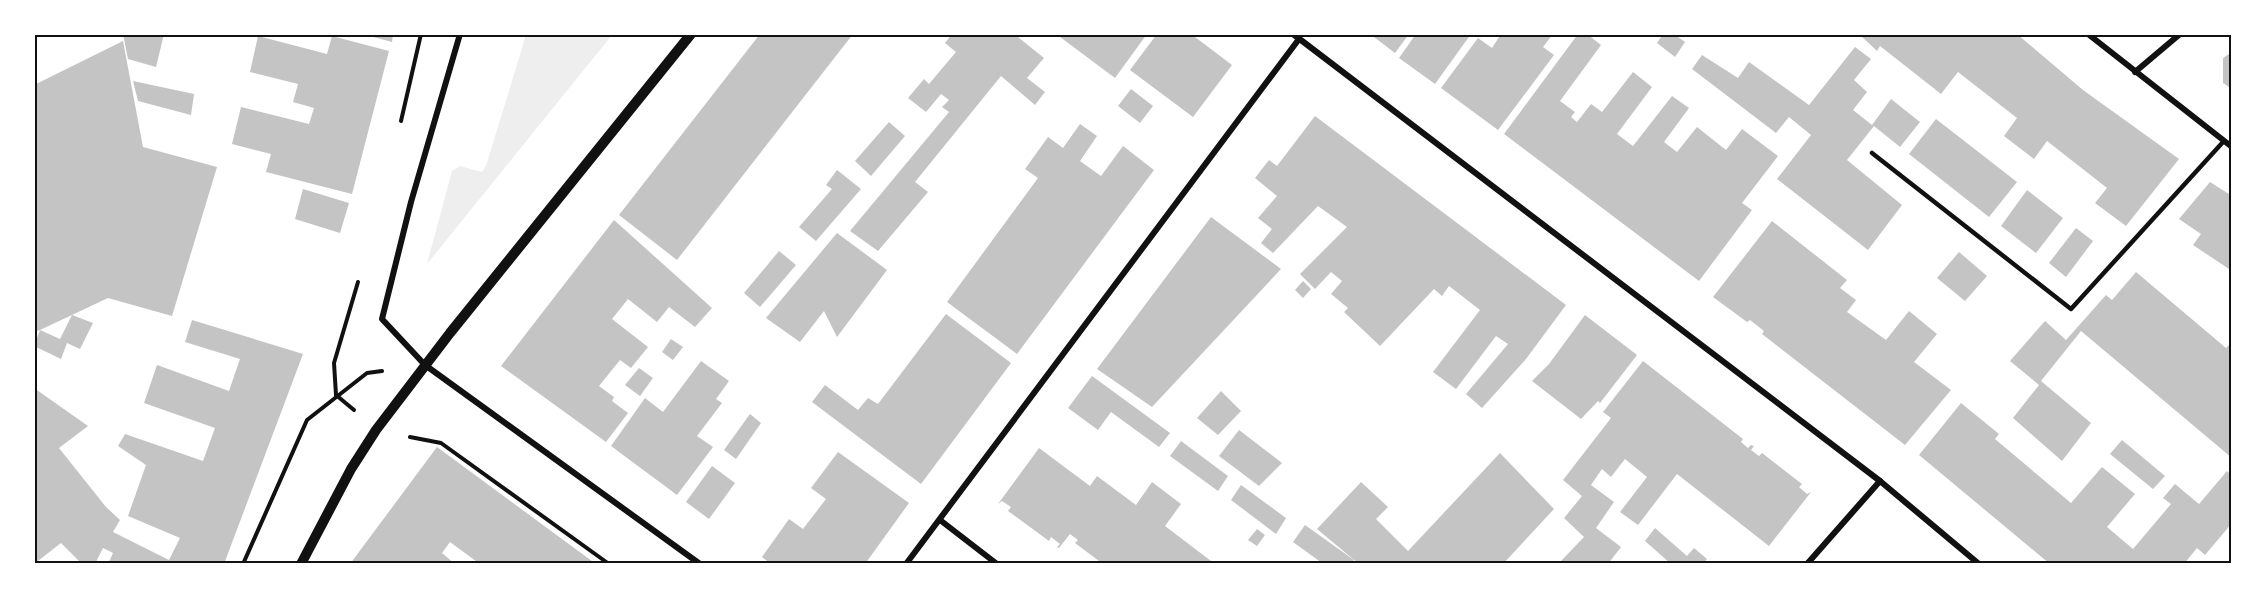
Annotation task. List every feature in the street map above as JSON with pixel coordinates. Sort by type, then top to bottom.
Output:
[{"type":"street","points":[[460,34],[411,202],[382,319],[425,365],[700,564]]},
{"type":"street","points":[[301,564],[351,469],[376,430],[425,365],[691,34]]},
{"type":"street","points":[[1293,34],[1880,481],[1978,564]]},
{"type":"street","points":[[2088,34],[2232,147]]},
{"type":"street","points":[[2135,72],[2180,34]]},
{"type":"street","points":[[906,564],[1299,39]]},
{"type":"street","points":[[1807,564],[1880,481]]},
{"type":"street","points":[[940,520],[997,564]]},
{"type":"lane","points":[[1872,153],[2071,309],[2223,142]]},
{"type":"path","points":[[243,564],[307,420],[336,395]]},
{"type":"path","points":[[376,430],[441,443],[609,564]]},
{"type":"shaded area","points":[[526,35],[612,35],[427,264],[452,171],[460,166],[482,172],[486,166]]},
{"type":"building","points":[[123,34],[164,34],[156,67],[128,59]]},
{"type":"building","points":[[362,34],[393,34],[392,42]]},
{"type":"building","points":[[760,34],[853,34],[677,260],[619,215]]},
{"type":"building","points":[[952,34],[1014,34],[1044,58],[1027,78],[1045,92],[1035,105],[1001,76],[915,182],[928,192],[878,251],[850,231],[949,112],[942,107],[949,100],[941,94],[926,112],[908,98],[924,79],[929,84],[956,52],[945,43]]},
{"type":"building","points":[[1056,34],[1147,34],[1115,78]]},
{"type":"building","points":[[1157,34],[1191,34],[1232,65],[1193,117],[1130,70]]},
{"type":"building","points":[[1370,34],[1409,34],[1395,53]]},
{"type":"building","points":[[1416,34],[1471,34],[1435,84],[1399,58]]},
{"type":"building","points":[[1501,34],[1553,34],[1543,47],[1554,55],[1498,130],[1441,88],[1478,38],[1492,48]]},
{"type":"building","points":[[1578,34],[1587,34],[1601,45],[1560,101],[1575,112],[1571,117],[1577,122],[1591,104],[1602,112],[1633,72],[1652,87],[1617,134],[1633,146],[1672,96],[1689,108],[1664,142],[1677,152],[1697,127],[1726,150],[1742,129],[1778,156],[1742,203],[1752,210],[1699,281],[1504,134]]},
{"type":"building","points":[[1663,34],[1674,34],[1685,42],[1675,57],[1657,43]]},
{"type":"building","points":[[1859,34],[2017,34],[2083,90],[2179,159],[2126,226],[2095,203],[2107,188],[2047,141],[2034,159],[2004,136],[2017,118],[1958,72],[1941,94],[1880,46],[1877,51]]},
{"type":"building","points":[[258,36],[327,54],[332,36],[389,51],[352,194],[266,172],[271,154],[232,144],[241,107],[309,124],[314,108],[293,102],[298,84],[250,72]]},
{"type":"building","points":[[123,41],[143,147],[217,167],[172,316],[108,298],[34,332],[34,85]]},
{"type":"building","points":[[1855,47],[1871,59],[1854,80],[1867,92],[1853,110],[1872,125],[1891,99],[1920,122],[1900,147],[1874,126],[1847,160],[1902,205],[1868,250],[1777,179],[1811,135],[1789,117],[1776,133],[1692,69],[1702,55],[1738,78],[1749,62],[1809,105]]},
{"type":"building","points":[[2232,52],[2232,89],[2223,83],[2223,58]]},
{"type":"building","points":[[133,81],[194,94],[191,115],[138,101]]},
{"type":"building","points":[[1131,89],[1153,106],[1140,123],[1118,106]]},
{"type":"building","points":[[1315,116],[1566,305],[1526,359],[1482,408],[1466,394],[1508,344],[1496,336],[1456,389],[1433,372],[1480,310],[1449,286],[1442,296],[1434,289],[1380,346],[1344,312],[1348,308],[1331,294],[1342,281],[1331,272],[1315,289],[1300,274],[1347,227],[1318,206],[1273,253],[1261,243],[1272,229],[1258,218],[1277,196],[1255,178],[1269,160],[1277,166]]},
{"type":"building","points":[[1936,119],[2017,182],[1989,217],[1909,154]]},
{"type":"building","points":[[889,122],[905,136],[871,176],[855,161]]},
{"type":"building","points":[[1080,124],[1097,136],[1080,161],[1101,176],[1123,146],[1154,170],[1017,354],[947,302],[1038,178],[1025,169],[1048,137],[1063,148]]},
{"type":"building","points":[[837,170],[861,189],[816,241],[799,227],[832,189],[826,185]]},
{"type":"building","points":[[2210,182],[2232,196],[2232,271],[2193,245],[2201,234],[2179,219]]},
{"type":"building","points":[[303,189],[349,203],[340,233],[295,219]]},
{"type":"building","points":[[2027,190],[2063,218],[2036,253],[2001,226]]},
{"type":"building","points":[[1211,217],[1281,269],[1152,407],[1097,369]]},
{"type":"building","points":[[614,220],[712,308],[695,327],[669,307],[657,322],[628,299],[612,319],[648,347],[631,368],[620,360],[599,386],[614,397],[612,401],[628,413],[606,442],[501,366]]},
{"type":"building","points":[[1772,221],[1847,280],[1840,288],[1856,300],[1847,312],[1886,340],[1909,311],[1937,334],[1914,362],[1951,390],[1905,445],[1762,334],[1764,331],[1750,320],[1747,322],[1713,297]]},
{"type":"building","points":[[2076,228],[2093,241],[2066,277],[2049,263]]},
{"type":"building","points":[[837,233],[887,270],[837,337],[824,311],[800,342],[766,318]]},
{"type":"building","points":[[779,251],[796,265],[760,307],[744,293]]},
{"type":"building","points":[[1959,252],[1987,276],[1965,301],[1937,278]]},
{"type":"building","points":[[2136,272],[2226,348],[2232,342],[2232,458],[2081,331],[2041,381],[2091,423],[2062,461],[2013,418],[2039,385],[2010,361],[2045,321],[2066,340],[2106,295],[2112,300]]},
{"type":"building","points":[[1303,281],[1311,289],[1303,298],[1295,290]]},
{"type":"building","points":[[946,314],[1011,363],[921,484],[812,402],[825,385],[858,410],[868,398],[878,404]]},
{"type":"building","points":[[72,315],[93,323],[80,349],[67,343],[61,359],[34,346],[40,330],[60,339]]},
{"type":"building","points":[[1585,315],[1637,355],[1600,403],[1598,401],[1581,419],[1532,381],[1549,364]]},
{"type":"building","points":[[192,320],[303,354],[224,564],[108,564],[113,553],[103,548],[95,564],[82,564],[61,543],[34,564],[34,388],[88,426],[59,448],[106,507],[120,520],[113,532],[169,560],[180,538],[128,516],[146,465],[118,446],[125,434],[203,461],[215,428],[144,403],[157,365],[229,391],[240,359],[185,342]]},
{"type":"building","points":[[671,339],[683,347],[673,360],[662,352]]},
{"type":"building","points":[[701,361],[729,381],[716,399],[722,403],[697,436],[713,447],[677,495],[611,446],[645,398],[663,412]]},
{"type":"building","points":[[1643,361],[1743,439],[1741,442],[1748,448],[1751,445],[1754,446],[1751,450],[1759,456],[1762,453],[1802,484],[1799,487],[1807,494],[1811,492],[1769,546],[1677,474],[1638,525],[1620,512],[1647,477],[1625,459],[1611,477],[1602,469],[1591,485],[1614,502],[1596,528],[1621,547],[1608,564],[1561,561],[1584,537],[1564,518],[1582,496],[1563,480],[1611,418],[1603,412]]},
{"type":"building","points":[[639,368],[653,378],[640,396],[625,385]]},
{"type":"building","points":[[1092,376],[1170,433],[1159,447],[1111,412],[1098,430],[1068,408]]},
{"type":"building","points":[[1221,391],[1241,411],[1218,435],[1197,418]]},
{"type":"building","points":[[1961,403],[1999,434],[1995,439],[2071,503],[2102,467],[2135,494],[2107,527],[2133,549],[2171,504],[2163,498],[2175,484],[2199,504],[2227,471],[2232,476],[2232,523],[2205,555],[2197,548],[2184,564],[2050,564],[1919,455]]},
{"type":"building","points":[[750,414],[761,423],[736,459],[724,450]]},
{"type":"building","points":[[1239,430],[1282,463],[1259,486],[1219,456]]},
{"type":"building","points":[[2122,440],[2165,476],[2153,489],[2110,454]]},
{"type":"building","points":[[1181,441],[1228,476],[1218,491],[1170,456]]},
{"type":"building","points":[[437,447],[596,564],[480,564],[450,542],[442,553],[455,564],[350,564]]},
{"type":"building","points":[[1039,448],[1090,486],[1097,476],[1136,505],[1152,482],[1181,504],[1165,526],[1215,564],[1103,564],[1075,543],[1078,540],[1070,534],[1059,548],[1057,547],[1060,544],[1051,537],[1049,541],[1008,511],[1011,507],[1002,501],[998,504]]},
{"type":"building","points":[[838,452],[909,503],[865,564],[771,564],[762,557],[789,519],[803,529],[826,499],[811,488]]},
{"type":"building","points":[[1500,453],[1554,509],[1503,564],[1359,564],[1317,529],[1361,482],[1388,507],[1376,519],[1408,551]]},
{"type":"building","points":[[712,466],[735,483],[709,519],[686,502]]},
{"type":"building","points":[[1241,485],[1286,518],[1276,534],[1231,500]]},
{"type":"building","points":[[1305,525],[1354,560],[1351,564],[1322,563],[1293,542]]},
{"type":"building","points":[[1655,528],[1687,556],[1694,548],[1707,559],[1703,564],[1671,564],[1645,541]]},
{"type":"building","points":[[1257,529],[1265,535],[1257,546],[1248,540]]}]
